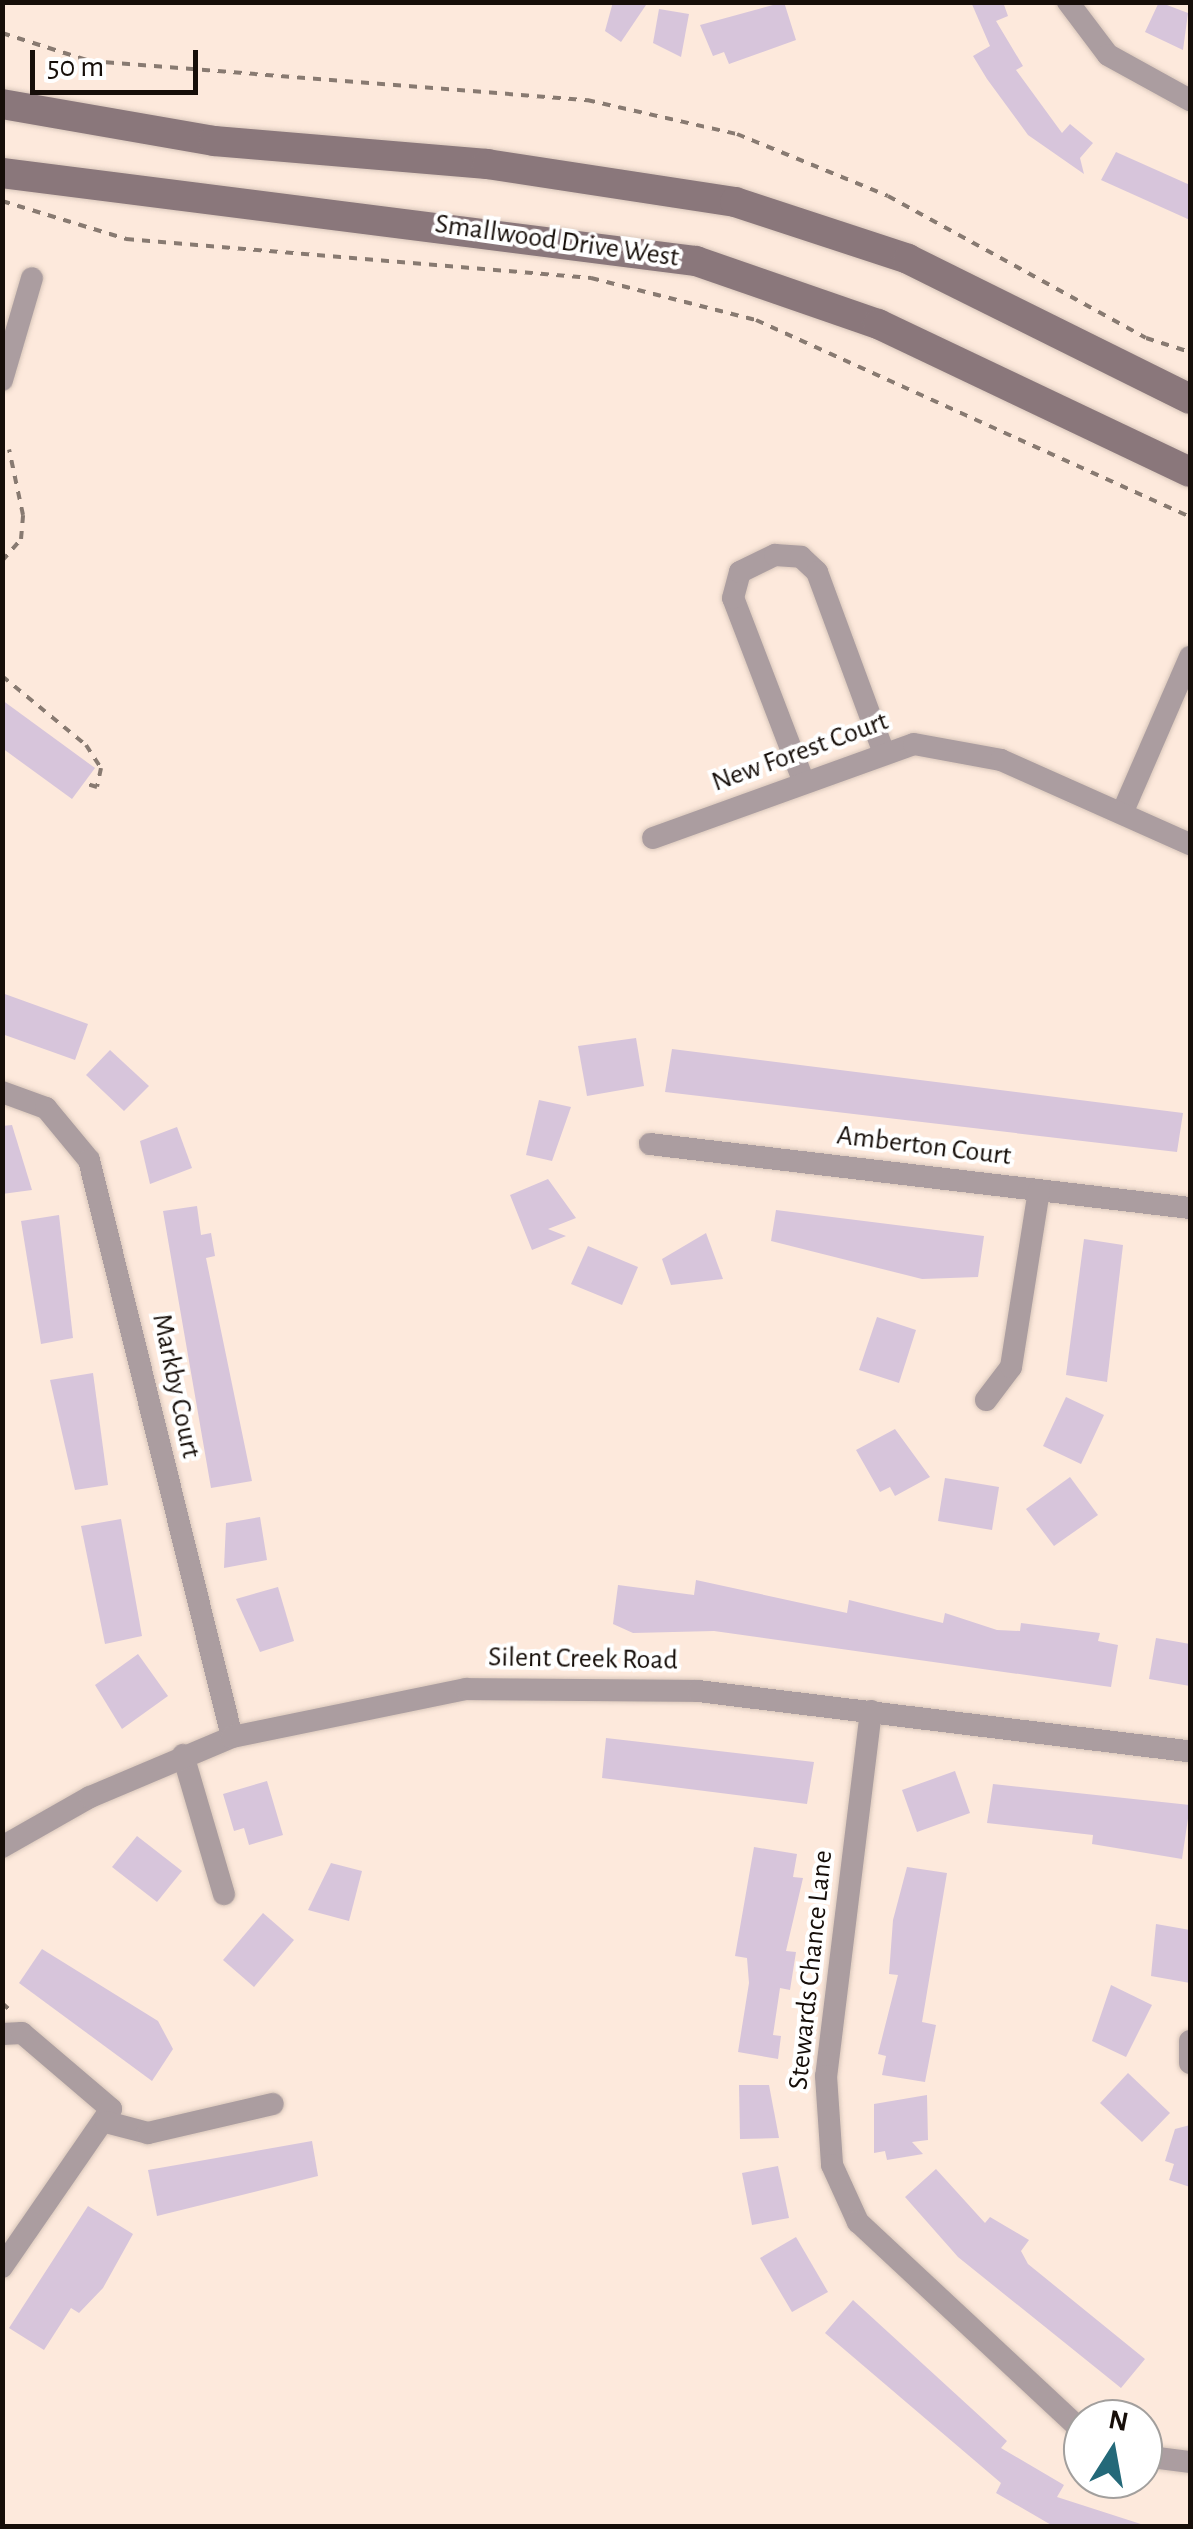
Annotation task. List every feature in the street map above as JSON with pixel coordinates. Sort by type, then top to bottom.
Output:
[{"type":"street","points":[[1068,2],[1108,56],[1190,100]]},
{"type":"street","points":[[2,104],[214,141],[487,164],[735,202],[908,259],[1190,399]]},
{"type":"street","name":"Smallwood Drive West","points":[[2,173],[696,261],[878,324],[1190,472]]},
{"type":"street","points":[[2,380],[32,278]]},
{"type":"street","points":[[802,780],[733,598],[750,564],[789,554],[810,562],[883,750]]},
{"type":"street","points":[[1123,812],[1190,658]]},
{"type":"street","name":"New Forest Court","points":[[653,838],[883,750],[969,750],[1190,842]]},
{"type":"street","name":"Markby Court","points":[[2,1092],[46,1108],[89,1160],[232,1737]]},
{"type":"street","name":"Amberton Court","points":[[650,1144],[1190,1208]]},
{"type":"street","points":[[986,1400],[1011,1366],[1039,1190]]},
{"type":"street","name":"Silent Creek Road","points":[[2,1847],[182,1755],[232,1737],[361,1706],[545,1684],[870,1711],[1190,1751]]},
{"type":"street","name":"Stewards Chance Lane","points":[[870,1711],[826,2076],[832,2166],[858,2222],[1063,2413]]},
{"type":"street","points":[[182,1755],[224,1894]]},
{"type":"street","points":[[2,2034],[22,2033],[105,2095],[106,2122],[2,2267]]},
{"type":"street","points":[[1190,2042],[1190,2063]]},
{"type":"street","points":[[106,2122],[148,2134],[273,2104]]},
{"type":"street","points":[[1163,2459],[1190,2462]]},
{"type":"path","points":[[2,33],[90,61],[586,100],[737,134],[888,196],[1146,338],[1190,352]]},
{"type":"path","points":[[2,201],[126,239],[591,278],[756,320],[1190,517]]},
{"type":"path","points":[[2,561],[21,539],[23,515],[8,448]]},
{"type":"path","points":[[2,676],[86,745],[101,768],[97,787],[84,783]]},
{"type":"path","points":[[2,2003],[12,2011]]},
{"type":"building","points":[[613,2],[648,2],[621,42],[605,31]]},
{"type":"building","points":[[784,2],[796,40],[729,64],[724,52],[713,56],[700,25]]},
{"type":"building","points":[[971,2],[1003,2],[1008,16],[996,21],[1023,66],[1016,70],[1062,133],[1070,124],[1093,143],[1080,158],[1084,174],[1028,135],[987,79],[973,56],[990,46]]},
{"type":"building","points":[[1159,2],[1188,13],[1183,50],[1145,32]]},
{"type":"building","points":[[659,9],[689,14],[681,57],[653,43]]},
{"type":"building","points":[[1116,152],[1190,185],[1190,220],[1101,180]]},
{"type":"building","points":[[2,700],[95,768],[72,799],[2,748]]},
{"type":"building","points":[[2,993],[88,1024],[75,1060],[2,1034]]},
{"type":"building","points":[[636,1038],[644,1086],[587,1096],[578,1046]]},
{"type":"building","points":[[672,1049],[1183,1113],[1177,1152],[665,1092]]},
{"type":"building","points":[[110,1050],[149,1086],[124,1111],[86,1075]]},
{"type":"building","points":[[539,1100],[571,1107],[552,1161],[526,1155]]},
{"type":"building","points":[[12,1125],[32,1190],[2,1194],[2,1126]]},
{"type":"building","points":[[177,1127],[192,1168],[150,1184],[140,1141]]},
{"type":"building","points":[[548,1179],[576,1218],[548,1229],[566,1236],[532,1250],[510,1195]]},
{"type":"building","points":[[197,1206],[201,1235],[211,1233],[215,1256],[206,1258],[252,1481],[211,1488],[163,1211]]},
{"type":"building","points":[[776,1210],[984,1236],[978,1277],[922,1279],[771,1241]]},
{"type":"building","points":[[59,1215],[73,1338],[41,1344],[21,1221]]},
{"type":"building","points":[[706,1233],[723,1279],[671,1285],[662,1259]]},
{"type":"building","points":[[1084,1239],[1123,1245],[1107,1382],[1066,1375]]},
{"type":"building","points":[[588,1246],[638,1267],[622,1305],[571,1284]]},
{"type":"building","points":[[877,1317],[916,1330],[899,1383],[859,1370]]},
{"type":"building","points":[[93,1373],[108,1485],[75,1490],[50,1380]]},
{"type":"building","points":[[1066,1397],[1104,1415],[1081,1464],[1043,1446]]},
{"type":"building","points":[[895,1429],[930,1477],[895,1496],[890,1487],[880,1492],[856,1450]]},
{"type":"building","points":[[1070,1477],[1098,1515],[1054,1546],[1026,1509]]},
{"type":"building","points":[[945,1478],[999,1487],[992,1530],[938,1521]]},
{"type":"building","points":[[260,1517],[267,1560],[224,1568],[226,1523]]},
{"type":"building","points":[[121,1519],[142,1636],[105,1644],[81,1526]]},
{"type":"building","points":[[696,1580],[847,1613],[849,1600],[943,1623],[945,1613],[997,1630],[1020,1631],[1021,1623],[1100,1633],[1098,1641],[1118,1645],[1111,1687],[714,1631],[633,1633],[613,1624],[618,1585],[694,1595]]},
{"type":"building","points":[[278,1587],[294,1641],[260,1652],[236,1599]]},
{"type":"building","points":[[1156,1638],[1190,1644],[1190,1686],[1149,1679]]},
{"type":"building","points":[[138,1654],[168,1696],[122,1729],[95,1685]]},
{"type":"building","points":[[606,1738],[814,1762],[807,1804],[602,1778]]},
{"type":"building","points":[[955,1771],[970,1813],[917,1832],[902,1790]]},
{"type":"building","points":[[267,1781],[283,1835],[249,1845],[244,1828],[234,1831],[223,1794]]},
{"type":"building","points":[[993,1784],[1190,1805],[1182,1859],[1092,1844],[1093,1835],[987,1823]]},
{"type":"building","points":[[137,1836],[182,1871],[157,1902],[112,1867]]},
{"type":"building","points":[[754,1847],[797,1854],[793,1877],[803,1878],[786,1951],[796,1952],[790,1990],[780,1988],[773,2035],[781,2036],[778,2059],[738,2052],[749,1983],[747,1958],[735,1956]]},
{"type":"building","points":[[331,1863],[362,1871],[349,1921],[308,1910]]},
{"type":"building","points":[[907,1867],[947,1873],[922,2022],[936,2025],[925,2082],[882,2075],[886,2056],[878,2054],[898,1975],[889,1974],[893,1920]]},
{"type":"building","points":[[263,1913],[294,1940],[254,1987],[223,1960]]},
{"type":"building","points":[[1156,1924],[1190,1930],[1190,1983],[1151,1976]]},
{"type":"building","points":[[42,1949],[158,2021],[173,2049],[152,2081],[19,1983]]},
{"type":"building","points":[[1111,1985],[1152,2005],[1126,2057],[1092,2041]]},
{"type":"building","points":[[1128,2073],[1170,2113],[1142,2142],[1100,2103]]},
{"type":"building","points":[[739,2085],[769,2085],[779,2138],[740,2139]]},
{"type":"building","points":[[927,2095],[928,2140],[912,2142],[923,2154],[887,2160],[885,2151],[874,2153],[874,2104]]},
{"type":"building","points":[[1190,2125],[1190,2187],[1169,2180],[1174,2164],[1165,2161],[1175,2129]]},
{"type":"building","points":[[312,2141],[318,2176],[157,2216],[148,2170]]},
{"type":"building","points":[[778,2166],[789,2218],[752,2225],[742,2173]]},
{"type":"building","points":[[936,2169],[985,2223],[990,2217],[1029,2240],[1021,2251],[1028,2264],[1145,2359],[1121,2388],[958,2257],[905,2197]]},
{"type":"building","points":[[88,2206],[133,2234],[103,2288],[79,2313],[71,2308],[44,2350],[9,2328]]},
{"type":"building","points":[[796,2237],[828,2292],[792,2312],[760,2258]]},
{"type":"building","points":[[853,2300],[1007,2441],[1001,2448],[1063,2484],[1057,2497],[1147,2526],[1053,2526],[996,2493],[1001,2483],[825,2333]]}]
